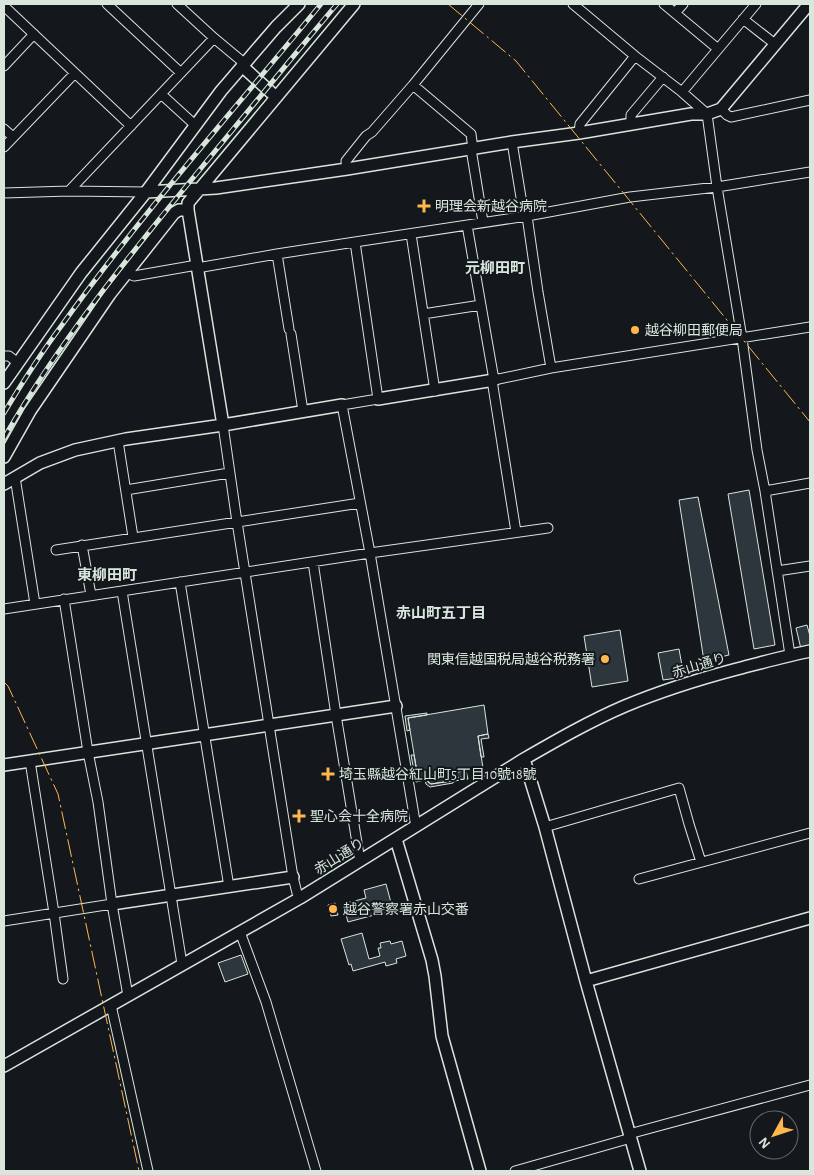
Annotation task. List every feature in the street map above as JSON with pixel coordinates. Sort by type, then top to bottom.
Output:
[{"type":"street","points":[[107,4],[181,73]]},
{"type":"street","points":[[177,4],[276,97]]},
{"type":"street","points":[[4,383],[81,273],[146,192],[195,125],[243,65],[299,4]]},
{"type":"street","points":[[300,898],[293,876],[188,203],[354,4]]},
{"type":"street","points":[[347,169],[346,161],[366,136],[372,132],[413,85],[480,4]]},
{"type":"street","points":[[574,4],[707,114],[742,338],[757,450],[790,655]]},
{"type":"street","points":[[664,4],[718,49]]},
{"type":"street","points":[[675,13],[683,4]]},
{"type":"street","points":[[682,92],[756,4]]},
{"type":"street","points":[[4,193],[199,190],[347,169],[691,114],[707,114],[721,109],[809,4]]},
{"type":"street","points":[[4,6],[131,126]]},
{"type":"street","points":[[743,18],[775,44]]},
{"type":"street","points":[[4,66],[34,34]]},
{"type":"street","points":[[69,191],[214,38]]},
{"type":"street","points":[[579,133],[580,124],[635,56]]},
{"type":"street","points":[[4,147],[74,72]]},
{"type":"street","points":[[631,124],[631,115],[663,77]]},
{"type":"street","points":[[413,85],[471,134],[483,222]]},
{"type":"street","points":[[161,94],[195,125]]},
{"type":"street","points":[[721,109],[731,117],[810,100]]},
{"type":"street","points":[[4,128],[13,137]]},
{"type":"street","points":[[512,142],[551,368]]},
{"type":"street","points":[[126,273],[134,276],[526,216],[630,197],[717,187],[810,172]]},
{"type":"street","points":[[4,457],[36,402],[110,294],[174,213],[179,210],[188,210]]},
{"type":"street","points":[[467,225],[516,532]]},
{"type":"street","points":[[411,234],[434,391]]},
{"type":"street","points":[[355,242],[378,399]]},
{"type":"street","points":[[277,254],[303,411]]},
{"type":"street","points":[[423,314],[481,305]]},
{"type":"street","points":[[4,484],[40,463],[75,450],[118,441],[434,391],[551,368],[810,327]]},
{"type":"street","points":[[4,356],[10,356],[18,363]]},
{"type":"street","points":[[342,405],[370,553],[416,827]]},
{"type":"street","points":[[118,441],[133,537]]},
{"type":"street","points":[[126,490],[230,473]]},
{"type":"street","points":[[15,477],[35,604]]},
{"type":"street","points":[[765,491],[810,483]]},
{"type":"street","points":[[56,550],[360,503]]},
{"type":"street","points":[[4,609],[548,528]]},
{"type":"street","points":[[82,545],[91,595]]},
{"type":"street","points":[[314,562],[336,715],[360,861]]},
{"type":"street","points":[[777,571],[810,566]]},
{"type":"street","points":[[180,582],[229,886]]},
{"type":"street","points":[[122,591],[182,964]]},
{"type":"street","points":[[64,599],[128,996]]},
{"type":"street","name":"赤山通り","points":[[4,1066],[300,898],[524,760],[589,723],[625,706],[699,679],[810,651]]},
{"type":"street","points":[[4,765],[396,706]]},
{"type":"street","points":[[524,760],[640,1171]]},
{"type":"street","points":[[30,761],[63,979]]},
{"type":"street","points":[[544,827],[679,788],[701,862]]},
{"type":"street","points":[[639,879],[810,833]]},
{"type":"street","points":[[396,839],[432,960],[442,1036],[480,1171]]},
{"type":"street","points":[[4,920],[293,876]]},
{"type":"street","points":[[586,981],[810,918]]},
{"type":"street","points":[[240,932],[266,1002],[316,1171]]},
{"type":"street","points":[[111,1005],[148,1171]]},
{"type":"street","points":[[515,1171],[810,1084]]},
{"type":"building","points":[[749,490],[775,645],[754,649],[728,494]]},
{"type":"building","points":[[698,497],[729,655],[704,661],[679,500]]},
{"type":"building","points":[[807,625],[810,646],[801,649],[796,628]]},
{"type":"building","points":[[620,630],[628,681],[592,687],[584,636]]},
{"type":"building","points":[[679,649],[684,677],[663,680],[658,653]]},
{"type":"building","points":[[484,705],[488,734],[478,736],[483,768],[418,778],[408,718]]},
{"type":"building","points":[[427,713],[427,715],[408,718],[410,730],[407,731],[405,716]]},
{"type":"building","points":[[488,734],[489,738],[481,739],[484,757],[481,757],[478,736]]},
{"type":"building","points":[[411,755],[414,755],[418,778],[427,777],[428,782],[431,784],[465,777],[464,771],[466,771],[468,779],[430,787],[426,784],[425,780],[416,782]]},
{"type":"building","points":[[464,771],[465,777],[431,784],[428,782],[427,777]]},
{"type":"building","points":[[386,884],[393,910],[348,922],[343,904],[366,898],[364,890]]},
{"type":"building","points":[[335,903],[338,915],[331,916],[328,905]]},
{"type":"building","points":[[362,933],[369,959],[380,956],[378,948],[381,948],[380,943],[390,941],[391,944],[402,941],[406,956],[396,959],[397,963],[386,966],[385,962],[353,971],[351,964],[349,965],[341,939]]},
{"type":"building","points":[[241,955],[248,974],[225,982],[218,963]]},
{"type":"railway","points":[[4,413],[47,346],[124,242],[321,4]]},
{"type":"railway","points":[[4,438],[47,368],[95,301],[145,236],[337,4]]},
{"type":"power","points":[[448,4],[516,61],[810,422]]},
{"type":"power","points":[[4,682],[8,686],[58,794],[139,1171]]},
{"type":"place","name":"明理会新越谷病院","points":[[424,206]]},
{"type":"place","name":"越谷柳田郵便局","points":[[635,330]]},
{"type":"place","name":"関東信越国税局越谷税務署","points":[[605,659]]},
{"type":"place","name":"埼玉縣越谷紅山町5丁目10號18號","points":[[328,774]]},
{"type":"place","name":"聖心会十全病院","points":[[299,816]]},
{"type":"place","name":"越谷警察署赤山交番","points":[[333,909]]},
{"type":"district","name":"元柳田町","points":[[495,268]]},
{"type":"district","name":"東柳田町","points":[[107,575]]},
{"type":"district","name":"赤山町五丁目","points":[[441,613]]}]
